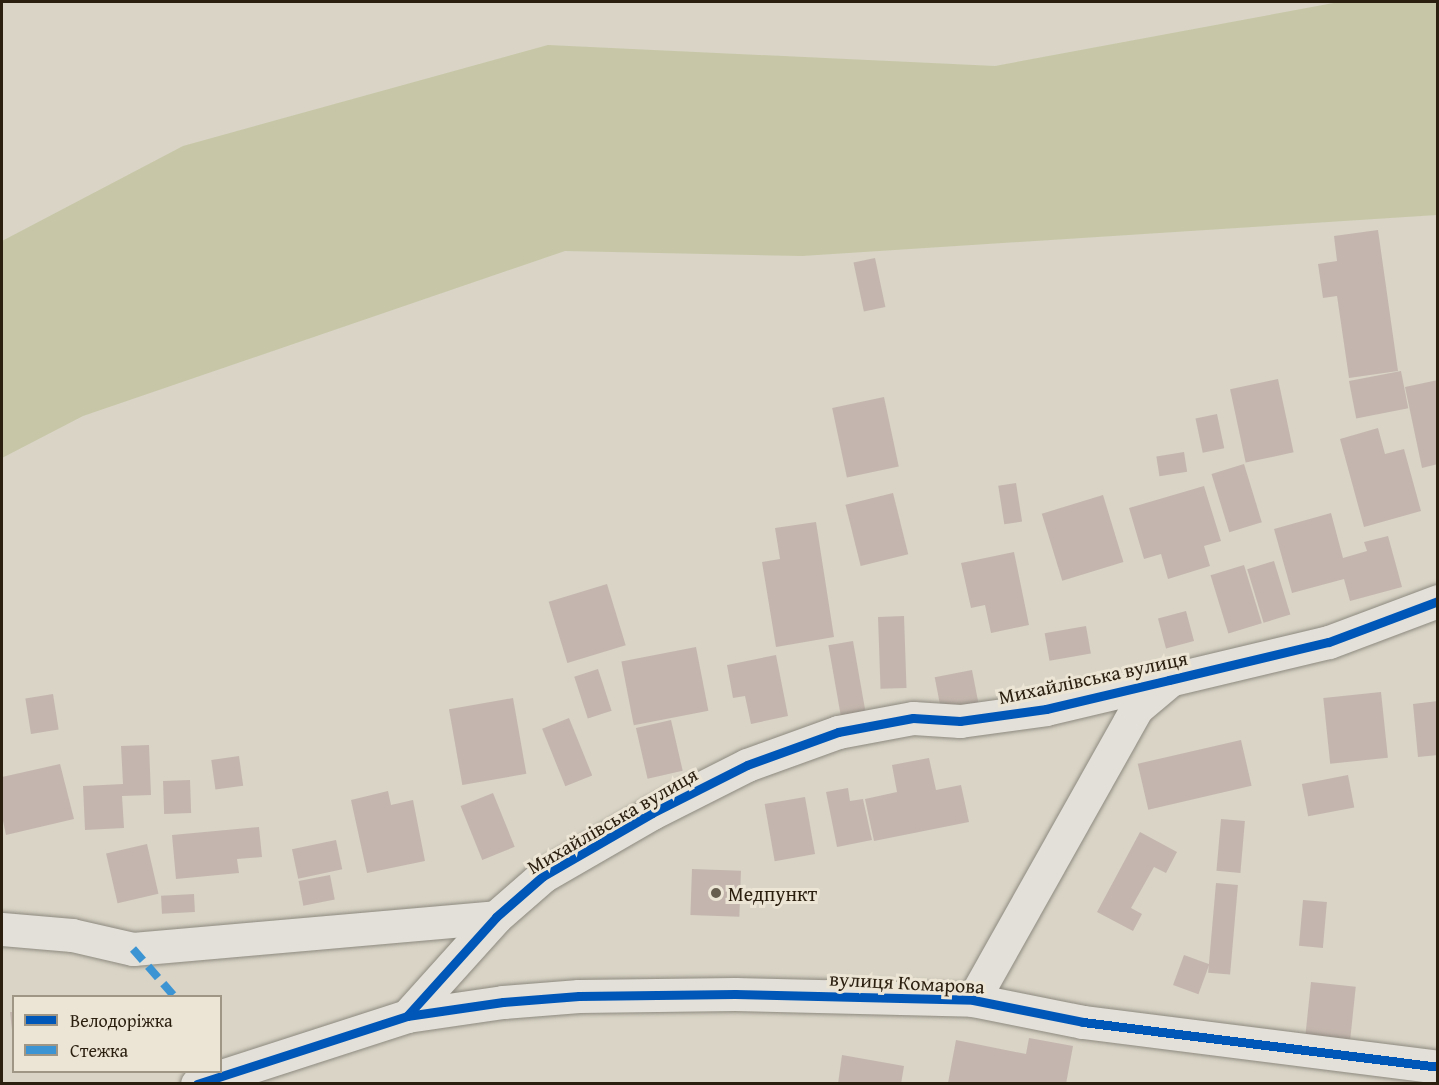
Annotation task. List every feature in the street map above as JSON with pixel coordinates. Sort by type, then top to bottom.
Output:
[{"type":"street","name":"Михайлівська вулиця","points":[[407,1016],[496,916],[543,876],[652,813],[747,765],[838,732],[913,718],[960,721],[1046,709],[1329,642],[1437,601]]},
{"type":"street","points":[[973,1000],[1127,724],[1137,708],[1169,680]]},
{"type":"street","points":[[2,929],[72,935],[133,949],[496,916]]},
{"type":"street","name":"вулиця Комарова","points":[[197,1083],[407,1016],[503,1002],[579,996],[735,994],[973,1000],[1083,1022],[1437,1067]]},
{"type":"green space","points":[[1339,2],[1437,2],[1437,215],[802,256],[565,251],[83,416],[2,458],[2,241],[183,146],[548,45],[995,66]]},
{"type":"building","points":[[1378,230],[1398,371],[1349,378],[1337,296],[1323,298],[1318,264],[1337,261],[1334,236]]},
{"type":"building","points":[[875,258],[885,307],[864,311],[853,263]]},
{"type":"building","points":[[1401,371],[1408,408],[1356,418],[1349,381]]},
{"type":"building","points":[[1278,379],[1294,452],[1246,463],[1230,389]]},
{"type":"building","points":[[1438,380],[1438,464],[1422,468],[1405,387]]},
{"type":"building","points":[[884,397],[899,466],[847,477],[832,408]]},
{"type":"building","points":[[1217,414],[1224,448],[1203,453],[1195,419]]},
{"type":"building","points":[[1378,428],[1385,454],[1404,449],[1421,511],[1364,527],[1340,439]]},
{"type":"building","points":[[1184,452],[1187,472],[1159,476],[1156,456]]},
{"type":"building","points":[[1244,464],[1262,522],[1229,532],[1211,474]]},
{"type":"building","points":[[1016,483],[1022,522],[1004,524],[998,486]]},
{"type":"building","points":[[1204,486],[1221,541],[1204,546],[1210,566],[1168,579],[1161,554],[1144,559],[1129,508]]},
{"type":"building","points":[[893,493],[908,554],[861,566],[845,505]]},
{"type":"building","points":[[1103,495],[1123,562],[1062,581],[1042,514]]},
{"type":"building","points":[[1331,513],[1343,558],[1367,551],[1364,542],[1388,536],[1402,587],[1350,601],[1344,579],[1292,593],[1274,529]]},
{"type":"building","points":[[816,522],[834,637],[776,647],[762,562],[780,559],[775,528]]},
{"type":"building","points":[[1014,552],[1029,625],[991,633],[985,605],[971,608],[961,563]]},
{"type":"building","points":[[1274,561],[1290,615],[1264,623],[1247,569]]},
{"type":"building","points":[[1244,565],[1262,623],[1228,634],[1211,575]]},
{"type":"building","points":[[607,584],[626,645],[567,663],[549,602]]},
{"type":"building","points":[[1186,611],[1194,641],[1166,648],[1158,619]]},
{"type":"building","points":[[904,616],[907,688],[881,689],[878,617]]},
{"type":"building","points":[[1086,626],[1091,654],[1050,661],[1045,633]]},
{"type":"building","points":[[853,641],[866,717],[842,721],[828,645]]},
{"type":"building","points":[[696,647],[708,711],[634,725],[621,662]]},
{"type":"building","points":[[776,655],[788,716],[751,724],[745,696],[733,698],[727,665]]},
{"type":"building","points":[[598,669],[612,711],[588,719],[574,677]]},
{"type":"building","points":[[972,670],[978,702],[941,710],[935,677]]},
{"type":"building","points":[[1381,692],[1388,758],[1330,764],[1323,698]]},
{"type":"building","points":[[53,694],[59,730],[31,734],[25,698]]},
{"type":"building","points":[[513,698],[526,774],[462,785],[449,709]]},
{"type":"building","points":[[1438,701],[1438,755],[1418,757],[1413,704]]},
{"type":"building","points":[[569,718],[592,775],[565,786],[542,729]]},
{"type":"building","points":[[671,720],[683,771],[648,779],[636,728]]},
{"type":"building","points":[[1241,740],[1252,786],[1148,810],[1138,764]]},
{"type":"building","points":[[149,745],[151,795],[122,796],[124,828],[85,830],[83,786],[123,784],[121,746]]},
{"type":"building","points":[[239,756],[243,786],[215,790],[211,760]]},
{"type":"building","points":[[929,758],[936,790],[961,785],[969,822],[874,841],[865,799],[897,792],[892,765]]},
{"type":"building","points":[[60,764],[74,819],[6,835],[2,816],[2,777]]},
{"type":"building","points":[[1348,775],[1354,807],[1308,816],[1302,784]]},
{"type":"building","points":[[190,780],[191,813],[164,814],[163,781]]},
{"type":"building","points":[[848,788],[850,801],[863,799],[872,840],[837,847],[826,792]]},
{"type":"building","points":[[388,791],[391,805],[413,800],[425,861],[367,873],[351,800]]},
{"type":"building","points":[[493,793],[515,847],[482,860],[461,806]]},
{"type":"building","points":[[805,797],[815,854],[775,861],[765,804]]},
{"type":"building","points":[[1221,819],[1245,821],[1240,873],[1216,871]]},
{"type":"building","points":[[259,827],[262,857],[237,859],[239,873],[176,879],[172,835]]},
{"type":"building","points":[[1140,832],[1177,852],[1166,873],[1154,867],[1131,908],[1142,914],[1133,931],[1097,912]]},
{"type":"building","points":[[336,840],[342,869],[298,879],[292,849]]},
{"type":"building","points":[[147,844],[158,894],[118,903],[106,853]]},
{"type":"building","name":"Медпункт","points":[[692,869],[741,871],[739,917],[690,915]]},
{"type":"building","points":[[330,875],[335,900],[303,906],[299,881]]},
{"type":"building","points":[[1216,883],[1238,885],[1230,975],[1208,973]]},
{"type":"building","points":[[194,894],[195,912],[162,914],[161,896]]},
{"type":"building","points":[[1303,900],[1327,902],[1323,948],[1299,946]]},
{"type":"building","points":[[1184,955],[1209,964],[1198,994],[1173,985]]},
{"type":"building","points":[[1311,982],[1356,987],[1350,1039],[1305,1035]]},
{"type":"building","points":[[1029,1038],[1073,1046],[1066,1084],[948,1083],[956,1040],[1026,1054]]},
{"type":"building","points":[[842,1055],[904,1066],[901,1084],[838,1084]]},
{"type":"marked path","points":[[133,949],[173,995]]},
{"type":"cycle path","points":[[407,1016],[496,917],[543,876],[652,813],[747,765],[838,732],[913,718],[960,721],[1046,709],[1169,680],[1329,642],[1438,601]]},
{"type":"cycle path","points":[[197,1084],[407,1016],[503,1002],[579,996],[735,994],[973,1000],[1083,1022],[1438,1067]]},
{"type":"place","name":"Медпункт","points":[[716,893]]}]
